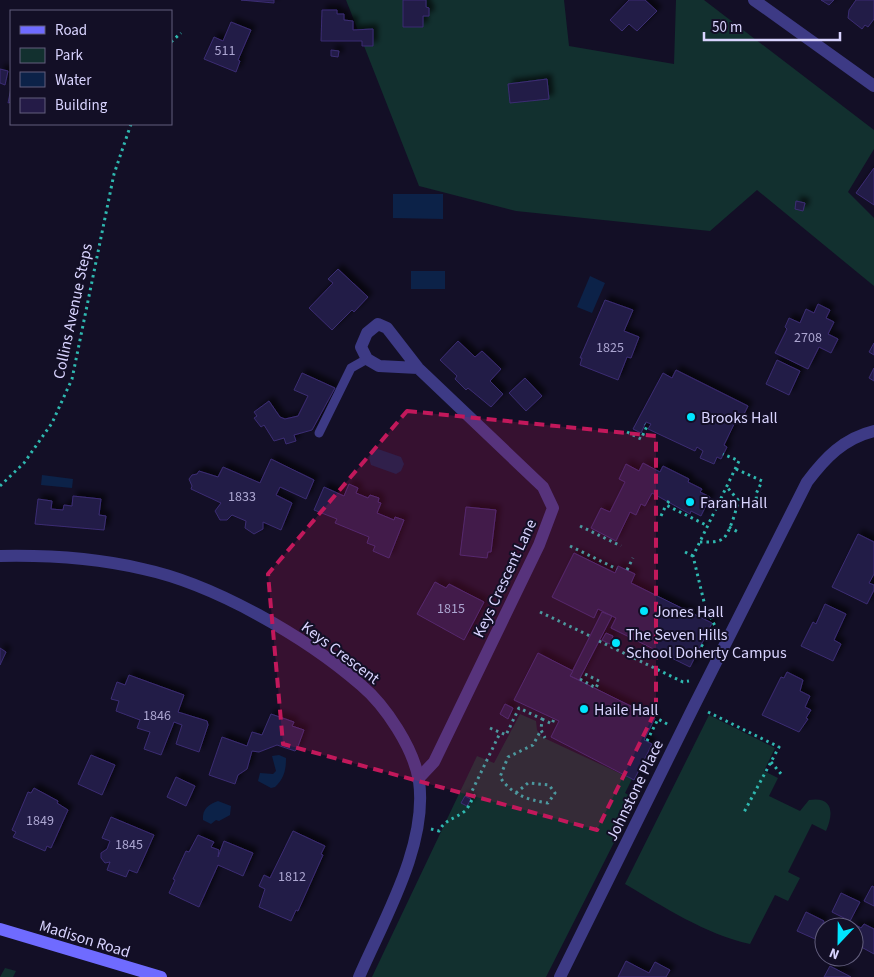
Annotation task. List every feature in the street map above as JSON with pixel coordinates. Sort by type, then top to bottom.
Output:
[{"type":"main road","name":"Madison Road","points":[[0,930],[160,977]]},
{"type":"street","points":[[754,0],[874,86]]},
{"type":"street","name":"Keys Crescent Lane","points":[[366,359],[362,347],[367,333],[378,324],[387,328],[418,368],[543,487],[553,508],[539,545],[434,762],[418,779]]},
{"type":"street","points":[[366,359],[379,366],[418,368]]},
{"type":"street","name":"Johnstone Place","points":[[560,977],[698,697],[807,482],[823,461],[836,449],[851,440],[874,431]]},
{"type":"street","name":"Keys Crescent","points":[[0,556],[52,556],[103,561],[145,569],[186,583],[233,602],[286,631],[362,686],[395,725],[407,747],[418,779],[418,825],[411,858],[359,977]]},
{"type":"lane","points":[[319,433],[351,368],[366,359]]},
{"type":"path","points":[[172,41],[182,33]]},
{"type":"path","name":"Collins Avenue Steps","points":[[0,486],[24,463],[52,423],[72,379],[114,174],[131,125]]},
{"type":"path","points":[[627,432],[641,439],[647,426],[645,424]]},
{"type":"path","points":[[712,633],[715,626],[705,606],[693,556],[739,461],[723,454]]},
{"type":"path","points":[[736,469],[762,481],[756,494],[757,506]]},
{"type":"path","points":[[700,542],[717,541],[724,538],[738,509],[738,500],[727,487]]},
{"type":"path","points":[[661,516],[669,501]]},
{"type":"path","points":[[666,505],[708,526]]},
{"type":"path","points":[[580,526],[621,546]]},
{"type":"path","points":[[729,527],[738,532]]},
{"type":"path","points":[[570,546],[617,570]]},
{"type":"path","points":[[685,552],[693,556]]},
{"type":"path","points":[[627,570],[633,558]]},
{"type":"path","points":[[540,612],[590,636]]},
{"type":"path","points":[[702,656],[709,640]]},
{"type":"path","points":[[599,641],[684,682],[691,680]]},
{"type":"path","points":[[701,645],[706,648]]},
{"type":"path","points":[[580,679],[596,688],[600,681],[583,673]]},
{"type":"path","points":[[490,728],[506,735],[520,708],[552,724],[554,719]]},
{"type":"path","points":[[708,712],[780,747],[743,814]]},
{"type":"path","points":[[516,793],[528,783],[549,785],[555,792],[548,803],[530,800],[516,793],[508,789],[500,777],[508,757],[533,745],[541,730],[542,719]]},
{"type":"path","points":[[647,742],[658,719],[671,726]]},
{"type":"path","points":[[541,730],[545,738]]},
{"type":"path","points":[[439,831],[443,823],[469,806],[474,796],[472,791],[500,733]]},
{"type":"path","points":[[771,762],[782,775]]},
{"type":"highlighted area","points":[[407,411],[656,436],[656,710],[597,830],[283,744],[268,574]]},
{"type":"green space","points":[[346,0],[564,0],[569,46],[674,64],[676,0],[704,0],[874,130],[874,149],[848,192],[874,218],[874,286],[757,190],[710,231],[516,211],[419,186]]},
{"type":"green space","points":[[520,714],[536,721],[537,730],[542,737],[632,779],[625,793],[636,799],[546,977],[372,977],[477,756],[494,763]]},
{"type":"green space","points":[[709,715],[775,748],[764,771],[778,778],[769,796],[800,811],[809,800],[817,799],[823,801],[830,807],[829,824],[826,831],[812,824],[788,872],[800,878],[788,901],[775,895],[750,944],[701,927],[625,884]]},
{"type":"green space","points":[[5,968],[16,971],[13,977],[0,977]]},
{"type":"water","points":[[393,194],[443,194],[443,219],[393,218]]},
{"type":"water","points":[[411,271],[445,271],[445,289],[411,289]]},
{"type":"water","points":[[590,276],[605,283],[592,313],[577,307]]},
{"type":"water","points":[[378,449],[401,457],[404,464],[401,471],[396,474],[371,465],[369,458],[371,453]]},
{"type":"water","points":[[42,475],[73,479],[72,488],[41,485]]},
{"type":"water","points":[[279,755],[286,758],[285,770],[278,784],[271,788],[258,781],[260,773],[273,774],[276,771],[272,756]]},
{"type":"water","points":[[218,801],[231,806],[230,815],[211,824],[203,820],[207,808]]},
{"type":"building","points":[[241,0],[274,0],[274,3]]},
{"type":"building","points":[[403,0],[426,0],[429,16],[423,16],[423,27],[403,27]]},
{"type":"building","points":[[629,0],[645,0],[657,11],[637,31],[629,24],[622,31],[610,20]]},
{"type":"building","points":[[821,0],[834,0],[829,5]]},
{"type":"building","points":[[856,0],[874,0],[874,19],[868,27],[865,25],[862,29],[848,18],[849,10]]},
{"type":"building","points":[[322,10],[337,10],[337,14],[344,14],[344,20],[353,21],[353,30],[373,29],[373,46],[362,46],[362,41],[321,41]]},
{"type":"building","points":[[231,22],[251,30],[238,60],[240,61],[236,72],[204,59],[214,37],[223,41]]},
{"type":"building","points":[[331,50],[339,51],[338,57],[331,56]]},
{"type":"building","points":[[0,69],[8,71],[5,85],[0,83]]},
{"type":"building","points":[[547,79],[549,99],[510,103],[508,84]]},
{"type":"building","points":[[874,168],[874,205],[856,193]]},
{"type":"building","points":[[796,201],[805,203],[803,211],[795,209]]},
{"type":"building","points":[[338,269],[368,297],[354,312],[352,310],[332,330],[309,308],[333,283],[328,279]]},
{"type":"building","points":[[605,300],[633,310],[624,331],[639,337],[631,358],[627,357],[618,380],[580,365],[582,358],[580,358]]},
{"type":"building","points":[[818,304],[830,310],[826,318],[834,322],[828,334],[838,339],[831,353],[819,347],[808,369],[775,353],[787,329],[785,327],[789,318],[800,323],[806,309],[814,313]]},
{"type":"building","points":[[458,341],[475,357],[482,351],[501,369],[490,381],[503,394],[491,407],[468,388],[466,390],[455,379],[457,376],[440,360]]},
{"type":"building","points":[[874,343],[874,355],[869,352]]},
{"type":"building","points":[[777,360],[800,371],[789,395],[766,384]]},
{"type":"building","points":[[874,368],[874,381],[869,378]]},
{"type":"building","name":"Brooks Hall","points":[[676,370],[748,406],[740,422],[736,420],[724,445],[727,447],[721,459],[717,457],[714,464],[700,458],[703,451],[697,447],[695,451],[648,429],[651,424],[646,422],[641,433],[633,429],[663,373],[672,378]]},
{"type":"building","points":[[302,373],[335,388],[312,430],[294,435],[296,441],[286,444],[284,438],[274,441],[264,425],[261,427],[254,418],[257,416],[254,412],[269,401],[280,417],[285,419],[298,416],[308,396],[294,390]]},
{"type":"building","points":[[525,378],[542,396],[526,411],[509,393]]},
{"type":"building","points":[[271,459],[314,480],[306,499],[280,487],[276,495],[292,503],[281,530],[263,522],[263,529],[254,534],[245,528],[246,521],[232,515],[227,520],[220,520],[215,511],[221,503],[191,489],[192,486],[189,479],[192,475],[197,474],[199,471],[218,477],[223,467],[260,483]]},
{"type":"building","name":"Faran Hall","points":[[643,463],[660,472],[663,466],[689,479],[688,482],[702,489],[700,492],[710,497],[701,516],[691,511],[690,514],[652,493],[645,506],[641,504],[636,515],[630,512],[616,541],[591,528],[601,508],[610,512],[625,482],[619,479],[626,464],[639,471]]},
{"type":"building","points":[[349,484],[358,488],[356,493],[368,498],[370,495],[379,498],[378,502],[381,503],[377,513],[394,520],[395,517],[404,520],[389,558],[373,551],[375,546],[367,543],[369,537],[335,523],[337,519],[314,510],[324,487],[344,496]]},
{"type":"building","points":[[73,496],[101,499],[99,515],[106,516],[104,530],[35,524],[38,499],[52,501],[51,509],[63,510],[64,505],[72,506]]},
{"type":"building","points":[[466,507],[496,510],[491,552],[488,552],[487,558],[460,555]]},
{"type":"building","points":[[858,534],[874,542],[874,574],[869,583],[874,585],[874,590],[867,604],[832,587]]},
{"type":"building","name":"Jones Hall","points":[[574,553],[615,573],[618,566],[635,574],[631,583],[712,623],[690,667],[611,628],[616,618],[598,609],[594,618],[552,597]]},
{"type":"building","points":[[435,582],[446,588],[449,584],[484,602],[464,640],[417,614]]},
{"type":"building","points":[[825,604],[846,614],[834,640],[841,644],[833,661],[801,646],[813,622],[816,624]]},
{"type":"building","points":[[602,612],[612,616],[579,680],[570,676]]},
{"type":"building","points":[[606,633],[613,636],[610,644],[602,640]]},
{"type":"building","points":[[0,648],[6,652],[0,665]]},
{"type":"building","name":"Haile Hall","points":[[538,653],[573,671],[570,676],[655,718],[644,740],[652,744],[634,780],[551,737],[559,721],[514,700]]},
{"type":"building","points":[[787,672],[803,680],[800,691],[810,696],[805,707],[811,710],[806,718],[808,719],[799,732],[762,715],[781,677],[784,678]]},
{"type":"building","points":[[129,675],[184,695],[178,712],[207,721],[208,725],[199,752],[176,744],[182,725],[174,722],[161,755],[144,749],[150,732],[137,728],[140,720],[116,711],[119,701],[111,699],[117,682],[125,685]]},
{"type":"building","points":[[505,704],[513,708],[508,719],[500,714]]},
{"type":"building","points":[[271,714],[294,722],[292,726],[304,730],[295,751],[277,745],[259,752],[252,751],[247,769],[238,775],[235,784],[209,775],[222,737],[247,746],[252,732],[262,735]]},
{"type":"building","points":[[91,755],[115,765],[102,795],[78,784]]},
{"type":"building","points":[[176,777],[195,786],[186,806],[167,797]]},
{"type":"building","points":[[34,788],[58,801],[57,803],[68,810],[51,848],[47,846],[45,851],[13,837],[16,832],[12,830],[28,792],[31,793]]},
{"type":"building","points":[[465,796],[471,799],[467,806],[461,803]]},
{"type":"building","points":[[111,817],[154,835],[137,873],[129,870],[126,877],[107,870],[110,862],[105,863],[101,858],[101,853],[107,849],[110,841],[102,838]]},
{"type":"building","points":[[293,831],[325,846],[321,854],[323,855],[298,911],[296,910],[291,921],[259,907],[265,889],[259,886],[264,875],[270,878]]},
{"type":"building","points":[[198,835],[214,842],[211,847],[219,850],[218,857],[224,841],[253,853],[243,876],[218,865],[199,907],[169,893],[175,880],[173,879],[186,851],[189,852]]},
{"type":"building","points":[[872,886],[874,887],[874,906],[864,901]]},
{"type":"building","points":[[841,893],[860,902],[852,917],[842,917],[832,912]]},
{"type":"building","points":[[806,912],[816,917],[814,917],[814,939],[797,931]]},
{"type":"building","points":[[864,924],[874,929],[874,954],[864,948]]},
{"type":"building","points":[[626,961],[649,973],[655,962],[670,970],[666,977],[618,977]]},
{"type":"building","points":[[829,967],[832,967],[851,977],[824,977]]},
{"type":"place","name":"Brooks Hall","points":[[691,417]]},
{"type":"place","name":"Faran Hall","points":[[690,502]]},
{"type":"place","name":"Jones Hall","points":[[644,611]]},
{"type":"place","name":"The Seven Hills School Doherty Campus","points":[[616,643]]},
{"type":"place","name":"Haile Hall","points":[[584,709]]}]
